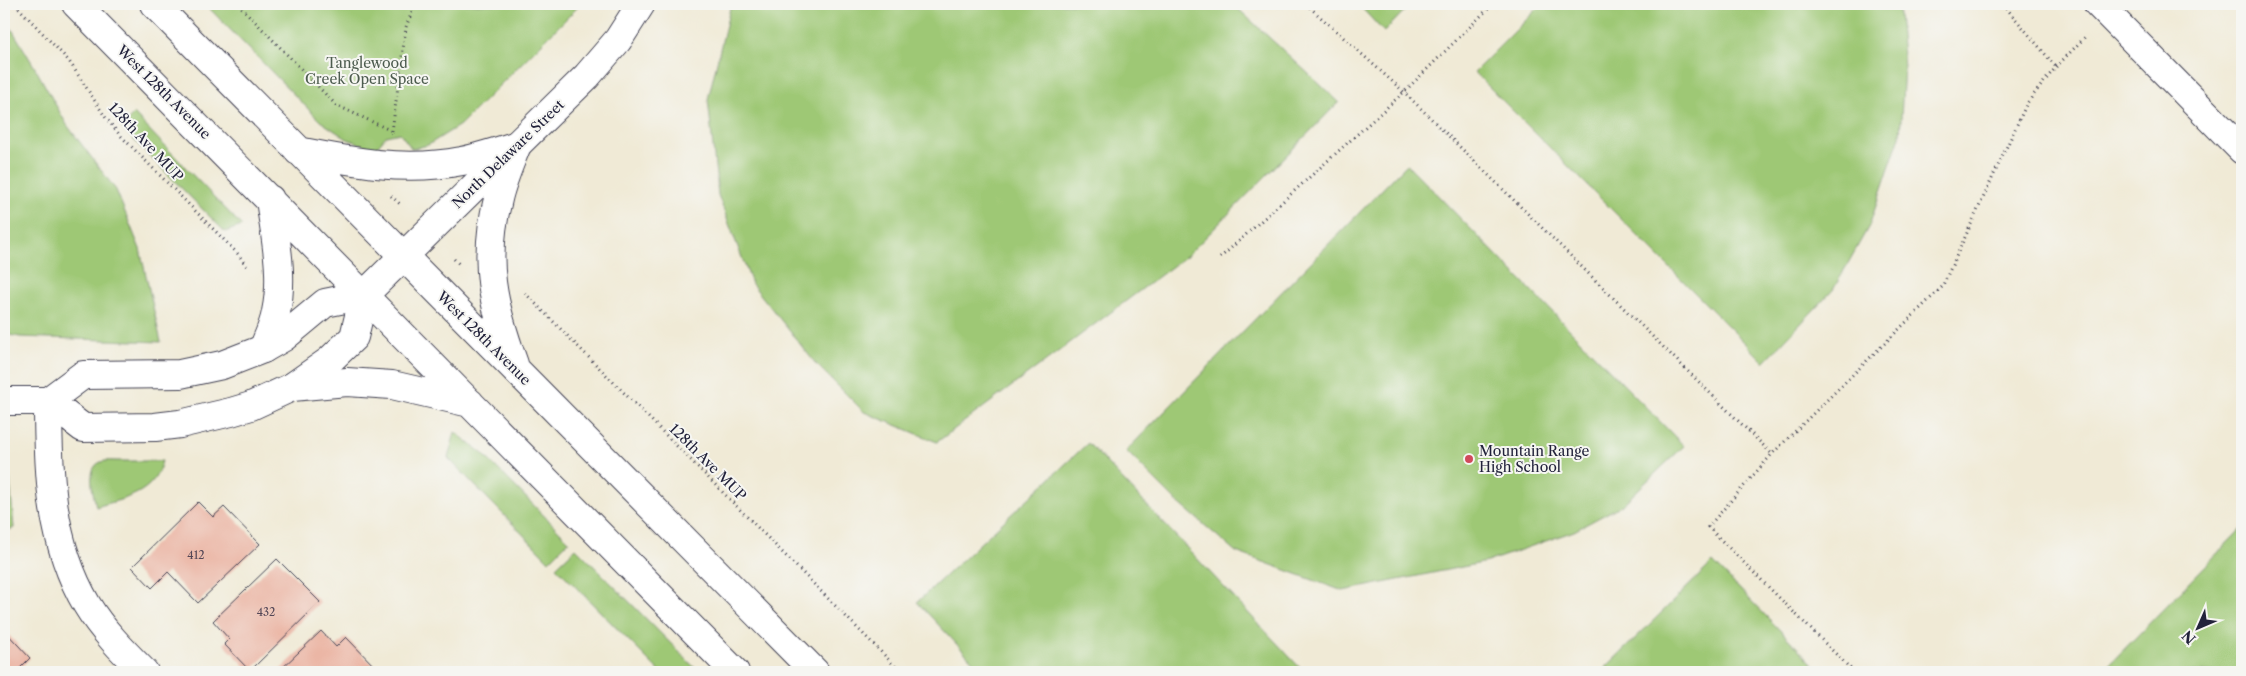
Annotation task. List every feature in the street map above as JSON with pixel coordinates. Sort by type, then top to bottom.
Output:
[{"type":"main road","name":"West 128th Avenue","points":[[76,4],[735,672]]},
{"type":"main road","name":"West 128th Avenue","points":[[154,4],[815,672]]},
{"type":"main road","name":"North Delaware Street","points":[[364,295],[603,59],[618,40],[641,4]]},
{"type":"main road","points":[[2103,9],[2242,150]]},
{"type":"main road","points":[[298,151],[359,163],[412,166],[462,161],[517,145]]},
{"type":"main road","points":[[516,371],[493,298],[490,249],[498,198],[517,145]]},
{"type":"main road","points":[[263,349],[276,314],[280,284],[280,266],[270,199]]},
{"type":"main road","points":[[4,400],[48,401],[82,428],[155,427],[180,424],[231,412],[258,403],[292,387],[318,370],[354,337],[364,295],[325,303],[296,329],[263,349],[222,365],[180,374],[83,375],[48,401]]},
{"type":"main road","points":[[292,387],[347,382],[392,385],[470,403]]},
{"type":"main road","points":[[48,401],[50,484],[54,518],[62,548],[88,606],[104,629],[144,672]]},
{"type":"path","name":"128th Ave MUP","points":[[15,4],[69,61],[115,129],[239,255],[250,272]]},
{"type":"path","points":[[238,4],[336,106],[392,132]]},
{"type":"path","points":[[393,136],[406,27],[415,4]]},
{"type":"path","points":[[1306,4],[1404,92],[1772,454]]},
{"type":"path","points":[[1220,258],[1404,92],[1493,4]]},
{"type":"path","points":[[2002,4],[2056,67]]},
{"type":"path","points":[[1854,672],[1708,527],[1772,454],[1942,287],[2027,103],[2103,9]]},
{"type":"path","name":"128th Ave MUP","points":[[523,290],[902,672]]},
{"type":"green space","name":"Tanglewood Creek Open Space","points":[[205,4],[581,4],[460,125],[428,145],[412,149],[400,133],[386,136],[375,149],[347,139],[320,121]]},
{"type":"green space","points":[[731,4],[1233,4],[1339,102],[1189,254],[937,442],[864,412],[816,364],[752,284],[718,195],[708,99]]},
{"type":"green space","points":[[1358,4],[1411,4],[1384,32]]},
{"type":"green space","points":[[1542,4],[1898,4],[1904,67],[1900,136],[1869,226],[1833,290],[1764,362],[1474,72]]},
{"type":"green space","points":[[4,16],[67,125],[116,190],[140,249],[161,342],[20,337],[4,334]]},
{"type":"green space","points":[[134,114],[242,226],[225,232],[121,127]]},
{"type":"green space","points":[[1407,164],[1684,446],[1622,505],[1574,531],[1487,562],[1343,591],[1236,552],[1174,499],[1126,451]]},
{"type":"green space","points":[[455,432],[483,454],[569,541],[549,561],[448,458]]},
{"type":"green space","points":[[1088,443],[1304,672],[983,672],[917,602]]},
{"type":"green space","points":[[107,461],[162,461],[158,472],[145,488],[128,497],[96,507],[92,489],[92,476],[96,465]]},
{"type":"green space","points":[[4,463],[9,470],[14,528],[4,532]]},
{"type":"green space","points":[[2242,528],[2242,672],[2102,672]]},
{"type":"green space","points":[[576,548],[699,672],[660,672],[556,567]]},
{"type":"green space","points":[[1713,562],[1821,672],[1601,672]]},
{"type":"building","points":[[198,502],[213,517],[224,507],[260,544],[198,603],[168,572],[152,588],[132,567]]},
{"type":"building","points":[[277,559],[320,602],[250,671],[224,644],[229,639],[213,621]]},
{"type":"building","points":[[4,630],[30,658],[16,672],[4,672]]},
{"type":"building","points":[[321,631],[336,647],[346,637],[380,672],[278,672]]},
{"type":"place","name":"Mountain Range High School","points":[[1469,459]]}]
